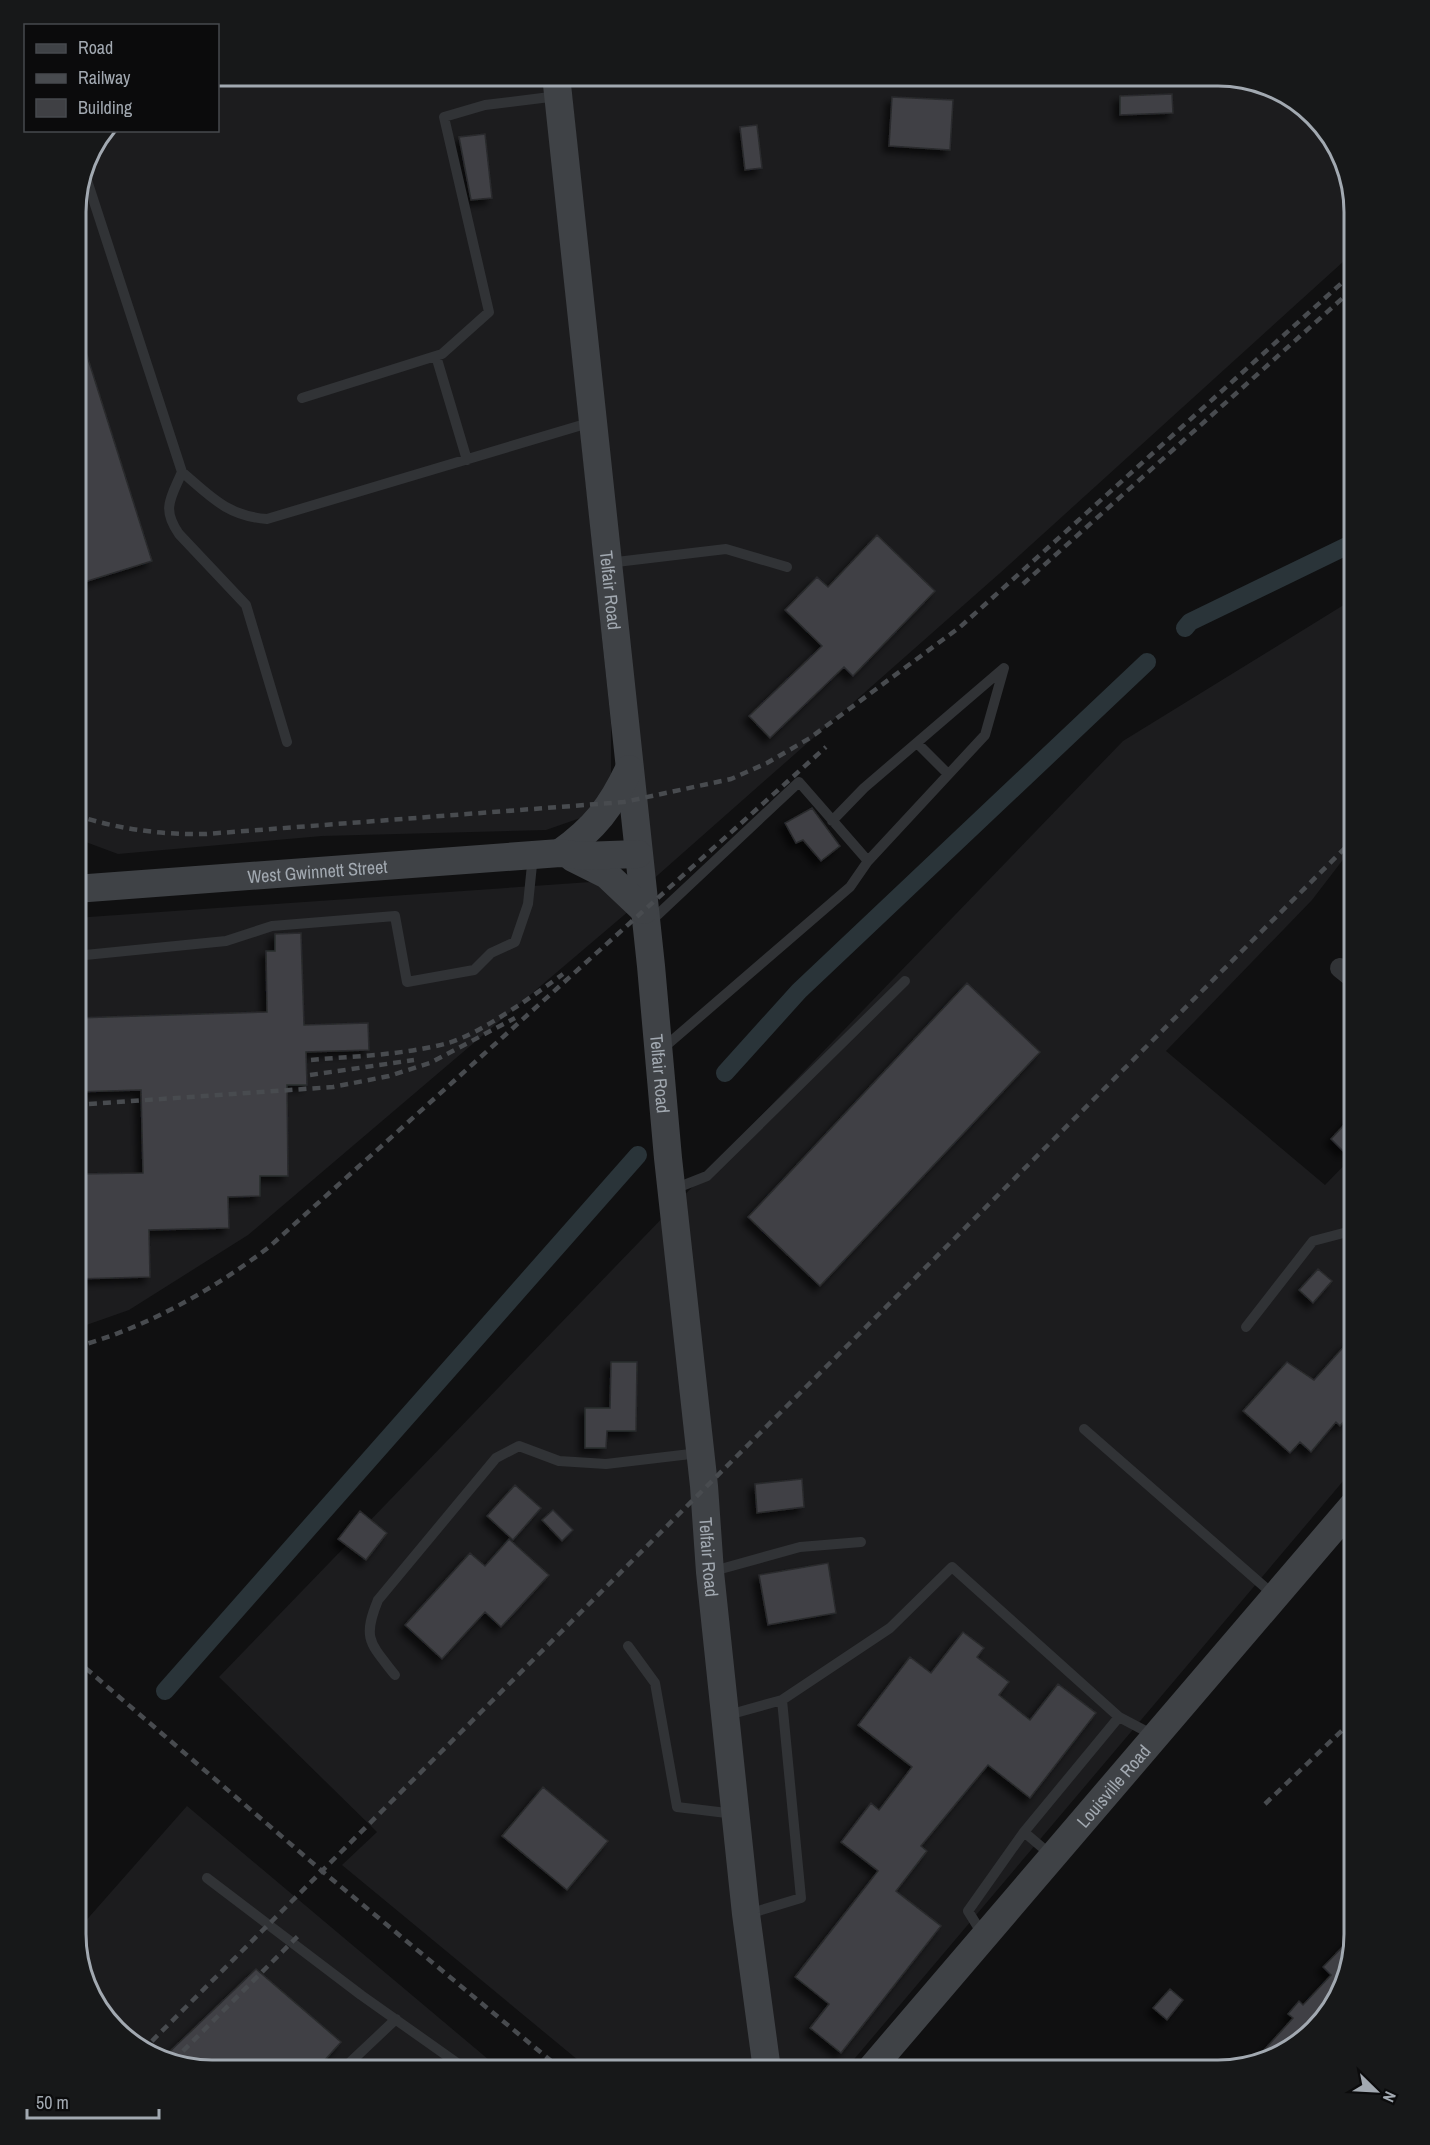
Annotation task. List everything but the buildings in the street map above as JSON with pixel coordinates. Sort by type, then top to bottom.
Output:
[{"type":"street","name":"Telfair Road","points":[[557,86],[645,918],[735,1814],[765,2060]]},
{"type":"street","points":[[547,854],[588,833],[605,814],[629,769]]},
{"type":"street","name":"West Gwinnett Street","points":[[86,888],[547,854],[582,856],[637,847]]},
{"type":"street","points":[[547,854],[584,862],[607,875],[645,918]]},
{"type":"street","name":"Louisville Road","points":[[879,2060],[1345,1515]]},
{"type":"lane","points":[[302,398],[442,354],[489,312],[444,117],[553,86]]},
{"type":"lane","points":[[89,183],[182,472],[221,506],[246,518],[267,519],[593,422]]},
{"type":"lane","points":[[436,356],[467,460]]},
{"type":"lane","points":[[182,472],[167,507],[170,521],[246,605],[287,742]]},
{"type":"lane","points":[[608,563],[726,549],[787,567]]},
{"type":"lane","points":[[658,1053],[850,887],[868,861],[985,735],[1004,668],[864,788],[832,821]]},
{"type":"lane","points":[[917,743],[948,774]]},
{"type":"lane","points":[[645,918],[799,782],[868,861]]},
{"type":"lane","points":[[86,955],[226,941],[272,926],[395,916],[406,982],[474,970],[491,953],[515,942],[547,854]]},
{"type":"lane","points":[[671,1190],[707,1176],[905,981]]},
{"type":"lane","points":[[1246,1327],[1313,1241],[1345,1233]]},
{"type":"lane","points":[[1084,1430],[1275,1596]]},
{"type":"lane","points":[[395,1675],[375,1649],[367,1626],[378,1600],[496,1458],[519,1446],[559,1461],[606,1464],[699,1453]]},
{"type":"lane","points":[[710,1572],[800,1547],[861,1542]]},
{"type":"lane","points":[[725,1716],[782,1700],[890,1628],[952,1567],[1119,1717],[1155,1736]]},
{"type":"lane","points":[[627,1646],[655,1683],[677,1807],[735,1814]]},
{"type":"lane","points":[[746,1914],[801,1898],[782,1700]]},
{"type":"lane","points":[[983,1935],[968,1911],[1024,1832],[1119,1717]]},
{"type":"lane","points":[[1024,1832],[1052,1856]]},
{"type":"lane","points":[[207,1878],[452,2059]]},
{"type":"lane","points":[[353,2059],[396,2019]]},
{"type":"shaded area","points":[[219,86],[544,86],[611,723],[611,777],[589,815],[546,830],[322,836],[118,854],[86,842],[86,203],[92,171],[102,148],[114,132],[219,132]]},
{"type":"shaded area","points":[[571,86],[1227,86],[1267,95],[1282,102],[1308,122],[1328,148],[1340,179],[1345,211],[1345,260],[1000,573],[650,882]]},
{"type":"shaded area","points":[[1345,604],[1345,857],[1312,900],[1166,1051],[1325,1185],[1345,1164],[1345,1479],[854,2060],[577,2059],[342,1865],[377,1832],[219,1677],[1123,741]]},
{"type":"shaded area","points":[[605,881],[630,910],[248,1235],[129,1310],[86,1325],[86,917]]},
{"type":"shaded area","points":[[187,1806],[488,2059],[203,2059],[171,2053],[148,2043],[122,2023],[102,1997],[90,1966],[86,1921]]},
{"type":"waterway","points":[[1185,628],[1190,622],[1345,547]]},
{"type":"waterway","points":[[725,1073],[799,991],[1147,662]]},
{"type":"waterway","points":[[165,1691],[638,1155]]},
{"type":"railway","points":[[86,818],[140,830],[206,834],[624,802],[731,779],[767,763],[810,738],[960,627],[1345,280]]},
{"type":"railway","points":[[1023,584],[1345,296]]},
{"type":"railway","points":[[86,1344],[127,1330],[177,1306],[225,1278],[269,1247],[826,747]]},
{"type":"railway","points":[[149,2044],[1345,848]]},
{"type":"railway","points":[[311,1060],[397,1053],[448,1043],[476,1031],[563,974]]},
{"type":"railway","points":[[86,1104],[333,1087],[389,1076],[430,1063],[515,1018]]},
{"type":"railway","points":[[310,1075],[414,1060]]},
{"type":"railway","points":[[86,1668],[322,1871],[549,2059]]},
{"type":"railway","points":[[1265,1804],[1345,1728]]},
{"type":"railway","points":[[179,2055],[298,1936]]}]
